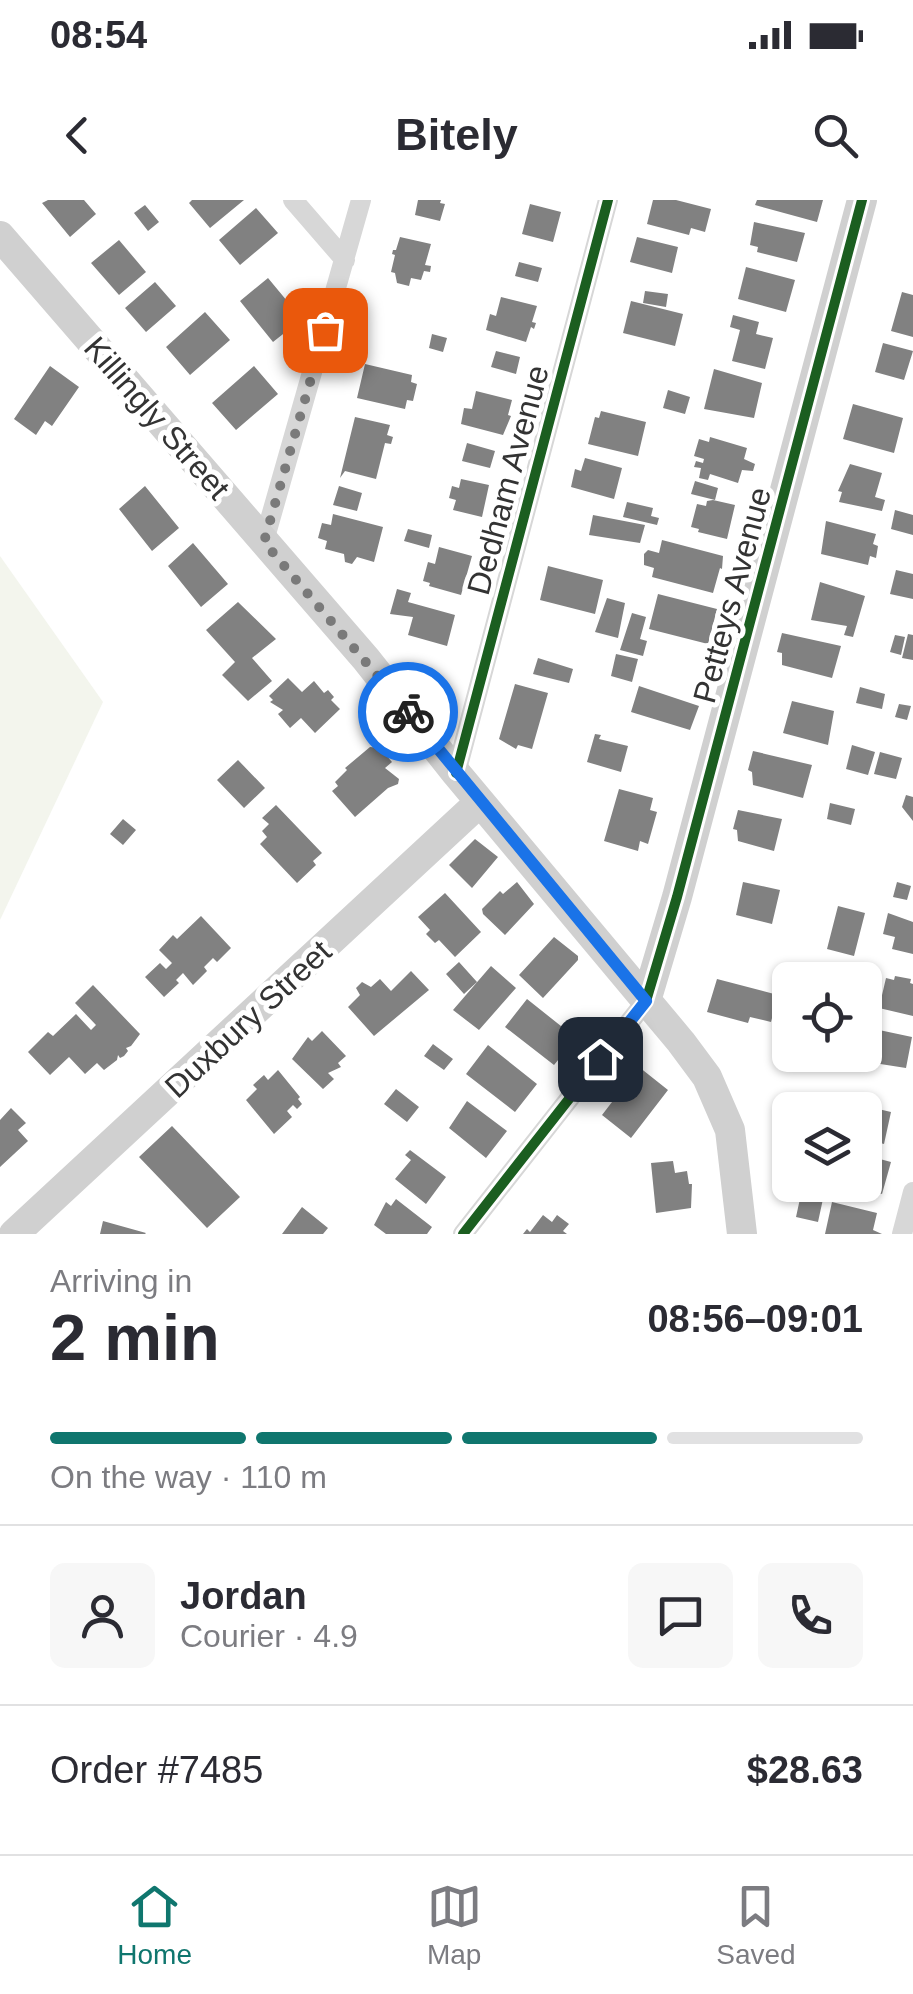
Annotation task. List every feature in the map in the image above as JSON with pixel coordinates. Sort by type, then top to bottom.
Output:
[{"type":"main road","name":"Petteys Avenue","points":[[646,1001],[677,898],[862,200]]},
{"type":"main road","name":"Killingly Street","points":[[0,236],[366,659],[707,1078],[730,1130],[742,1234]]},
{"type":"main road","name":"Duxbury Street","points":[[14,1234],[480,802]]},
{"type":"street","points":[[293,200],[346,260]]},
{"type":"street","points":[[264,542],[361,200]]},
{"type":"street","name":"Dedham Avenue","points":[[456,773],[608,200]]},
{"type":"street","points":[[464,1234],[646,1001]]},
{"type":"street","points":[[902,1234],[913,1192]]},
{"type":"shaded area","points":[[0,556],[103,702],[0,920]]},
{"type":"building","points":[[84,200],[96,214],[70,237],[42,203]]},
{"type":"building","points":[[244,200],[210,228],[189,203]]},
{"type":"building","points":[[418,200],[441,200],[445,204],[440,221],[415,215]]},
{"type":"building","points":[[653,200],[676,200],[711,209],[705,232],[691,228],[689,235],[647,224]]},
{"type":"building","points":[[757,200],[823,200],[817,222],[755,205]]},
{"type":"building","points":[[530,204],[561,212],[553,242],[522,234]]},
{"type":"building","points":[[145,205],[159,222],[148,231],[134,213]]},
{"type":"building","points":[[256,208],[278,233],[240,265],[219,240]]},
{"type":"building","points":[[754,222],[805,233],[797,262],[757,252],[758,247],[750,245]]},
{"type":"building","points":[[400,237],[431,244],[425,265],[431,266],[430,272],[424,271],[421,280],[411,278],[409,286],[397,283],[395,273],[391,272],[393,250]]},
{"type":"building","points":[[637,237],[678,247],[672,273],[630,262]]},
{"type":"building","points":[[119,240],[146,272],[119,295],[91,263]]},
{"type":"building","points":[[519,262],[542,268],[538,282],[515,276]]},
{"type":"building","points":[[746,267],[795,280],[786,312],[738,299]]},
{"type":"building","points":[[268,278],[302,319],[273,342],[240,301]]},
{"type":"building","points":[[155,282],[176,306],[146,332],[125,308]]},
{"type":"building","points":[[645,291],[668,294],[666,307],[643,303]]},
{"type":"building","points":[[902,292],[913,295],[913,337],[891,331]]},
{"type":"building","points":[[501,297],[537,306],[532,322],[536,323],[526,342],[486,330],[490,314],[496,316]]},
{"type":"building","points":[[631,301],[683,314],[675,346],[623,333]]},
{"type":"building","points":[[205,312],[230,340],[190,375],[166,347]]},
{"type":"building","points":[[733,315],[759,322],[756,334],[773,338],[765,369],[732,361],[740,330],[730,327]]},
{"type":"building","points":[[432,334],[447,338],[443,352],[429,348]]},
{"type":"building","points":[[883,343],[913,351],[904,380],[875,372]]},
{"type":"building","points":[[496,351],[520,357],[516,374],[491,367]]},
{"type":"building","points":[[365,364],[412,375],[411,382],[417,384],[413,401],[407,400],[405,409],[357,398]]},
{"type":"building","points":[[50,366],[79,387],[52,426],[45,421],[36,435],[14,419]]},
{"type":"building","points":[[254,366],[278,394],[236,430],[212,403]]},
{"type":"building","points":[[714,369],[762,383],[754,418],[704,409]]},
{"type":"building","points":[[668,390],[690,397],[685,414],[663,408]]},
{"type":"building","points":[[476,391],[512,400],[508,415],[511,416],[503,435],[461,424],[464,408],[472,409]]},
{"type":"building","points":[[853,404],[903,418],[894,453],[843,439]]},
{"type":"building","points":[[601,411],[646,422],[638,456],[588,444],[595,417],[599,418]]},
{"type":"building","points":[[355,417],[390,425],[387,435],[393,437],[391,444],[385,443],[376,479],[345,471],[340,478]]},
{"type":"building","points":[[710,437],[747,448],[744,459],[755,464],[753,471],[742,470],[738,483],[710,474],[708,480],[699,478],[701,468],[694,467],[696,461],[703,463],[704,459],[694,456],[699,439],[709,442]]},
{"type":"building","points":[[467,443],[495,451],[490,468],[462,461]]},
{"type":"building","points":[[585,458],[622,468],[614,499],[571,487],[575,469],[581,471]]},
{"type":"building","points":[[850,464],[882,473],[875,497],[885,500],[882,511],[839,502],[842,492],[838,491]]},
{"type":"building","points":[[461,479],[489,485],[482,517],[453,510],[456,500],[449,498],[452,486],[459,488]]},
{"type":"building","points":[[695,481],[718,488],[715,500],[691,494]]},
{"type":"building","points":[[145,486],[179,528],[152,551],[119,509]]},
{"type":"building","points":[[339,486],[362,493],[357,511],[333,505]]},
{"type":"building","points":[[707,501],[735,505],[727,539],[691,527],[697,504],[706,506]]},
{"type":"building","points":[[627,502],[653,508],[651,516],[659,518],[657,525],[623,517]]},
{"type":"building","points":[[895,510],[913,515],[913,535],[891,529]]},
{"type":"building","points":[[333,514],[383,527],[374,562],[357,557],[352,564],[345,562],[344,554],[325,549],[327,541],[318,538],[322,523],[331,525]]},
{"type":"building","points":[[593,515],[645,525],[640,543],[589,535]]},
{"type":"building","points":[[826,521],[876,534],[876,558],[870,556],[868,565],[821,554]]},
{"type":"building","points":[[408,529],[432,535],[429,548],[404,541]]},
{"type":"building","points":[[662,540],[723,556],[713,593],[652,577],[654,568],[644,565],[644,554],[648,550],[659,553]]},
{"type":"building","points":[[193,543],[228,584],[201,607],[168,566]]},
{"type":"building","points":[[439,547],[472,556],[461,595],[423,581],[428,562],[435,564]]},
{"type":"building","points":[[548,566],[603,580],[595,614],[540,600]]},
{"type":"building","points":[[896,570],[913,574],[913,599],[890,594]]},
{"type":"building","points":[[820,582],[865,596],[853,637],[844,635],[847,626],[811,620]]},
{"type":"building","points":[[397,589],[411,593],[408,602],[455,615],[447,646],[408,635],[413,617],[390,614]]},
{"type":"building","points":[[658,594],[717,609],[708,644],[649,629]]},
{"type":"building","points":[[607,598],[625,603],[618,638],[595,632]]},
{"type":"building","points":[[238,602],[276,639],[252,658],[272,681],[248,701],[222,675],[235,662],[206,630]]},
{"type":"building","points":[[632,613],[646,617],[640,639],[647,641],[643,656],[620,650]]},
{"type":"building","points":[[782,633],[841,646],[832,678],[782,665],[782,653],[777,652]]},
{"type":"building","points":[[908,634],[913,635],[913,660],[902,658]]},
{"type":"building","points":[[895,635],[905,637],[901,655],[890,652]]},
{"type":"building","points":[[616,654],[638,659],[632,682],[611,676]]},
{"type":"building","points":[[538,658],[573,669],[569,683],[533,674]]},
{"type":"building","points":[[288,678],[302,692],[314,681],[324,693],[328,690],[340,709],[315,733],[301,718],[290,728],[278,714],[283,710],[270,702],[273,700],[269,696]]},
{"type":"building","points":[[515,684],[548,693],[532,749],[518,745],[516,749],[499,739]]},
{"type":"building","points":[[639,686],[699,706],[690,730],[631,712]]},
{"type":"building","points":[[860,687],[885,694],[882,709],[856,703]]},
{"type":"building","points":[[792,701],[834,711],[828,745],[783,733]]},
{"type":"building","points":[[899,704],[911,706],[907,720],[895,717]]},
{"type":"building","points":[[595,734],[601,735],[599,739],[628,746],[621,772],[587,762]]},
{"type":"building","points":[[852,745],[875,752],[868,775],[846,769]]},
{"type":"building","points":[[370,747],[380,748],[392,762],[385,768],[399,779],[398,784],[355,817],[332,791],[345,768]]},
{"type":"building","points":[[753,751],[812,765],[803,798],[753,785],[752,772],[748,770]]},
{"type":"building","points":[[880,752],[902,758],[896,779],[874,774]]},
{"type":"building","points":[[238,760],[265,788],[244,808],[217,780]]},
{"type":"building","points":[[619,789],[653,798],[650,810],[657,812],[648,844],[640,841],[638,851],[604,841]]},
{"type":"building","points":[[906,795],[913,797],[913,821],[902,807]]},
{"type":"building","points":[[830,803],[855,809],[851,825],[827,819]]},
{"type":"building","points":[[276,805],[322,853],[313,861],[316,865],[297,883],[260,844],[267,837],[262,831],[269,824],[262,818]]},
{"type":"building","points":[[738,810],[782,819],[774,851],[738,841],[737,830],[733,829]]},
{"type":"building","points":[[123,819],[136,830],[123,845],[110,834]]},
{"type":"building","points":[[475,839],[498,857],[472,888],[449,865]]},
{"type":"building","points":[[517,882],[534,904],[505,935],[482,909],[500,891],[503,894]]},
{"type":"building","points":[[743,882],[780,890],[772,924],[736,915]]},
{"type":"building","points":[[897,882],[911,886],[907,900],[893,897]]},
{"type":"building","points":[[445,893],[481,932],[455,957],[439,940],[435,943],[426,934],[430,930],[418,917]]},
{"type":"building","points":[[838,906],[865,913],[854,956],[827,949]]},
{"type":"building","points":[[888,913],[913,922],[913,954],[892,949],[895,937],[883,934]]},
{"type":"building","points":[[201,916],[231,948],[217,962],[213,958],[193,985],[183,973],[176,980],[179,983],[164,997],[145,977],[160,963],[166,969],[172,963],[159,950]]},
{"type":"building","points":[[554,937],[578,960],[543,998],[519,975]]},
{"type":"building","points":[[459,962],[477,982],[464,994],[446,974]]},
{"type":"building","points":[[491,966],[516,988],[479,1030],[453,1010]]},
{"type":"building","points":[[411,971],[429,990],[374,1036],[348,1007],[360,995],[356,988],[362,982],[371,987],[380,979],[391,991]]},
{"type":"building","points":[[895,976],[911,979],[913,1016],[882,1009],[886,978],[894,980]]},
{"type":"building","points":[[717,979],[772,993],[771,1022],[750,1017],[748,1023],[707,1012]]},
{"type":"building","points":[[93,985],[140,1034],[126,1048],[124,1056],[118,1055],[104,1070],[97,1063],[85,1074],[69,1057],[50,1075],[28,1052],[48,1032],[53,1036],[76,1014],[91,1030],[96,1025],[75,1003]]},
{"type":"building","points":[[527,999],[576,1038],[554,1065],[505,1027]]},
{"type":"building","points":[[322,1031],[346,1056],[338,1063],[341,1067],[328,1073],[334,1079],[323,1089],[292,1059],[308,1037],[312,1041]]},
{"type":"building","points":[[882,1031],[912,1037],[906,1068],[882,1064]]},
{"type":"building","points":[[433,1044],[453,1059],[444,1070],[424,1056]]},
{"type":"building","points":[[488,1045],[537,1084],[515,1112],[466,1074]]},
{"type":"building","points":[[639,1067],[668,1090],[631,1138],[602,1115]]},
{"type":"building","points":[[278,1070],[302,1104],[287,1111],[292,1117],[274,1134],[246,1100],[257,1089],[253,1085],[264,1075],[268,1080]]},
{"type":"building","points":[[396,1089],[419,1107],[407,1122],[384,1104]]},
{"type":"building","points":[[467,1101],[507,1131],[486,1158],[449,1128]]},
{"type":"building","points":[[11,1108],[26,1123],[18,1130],[28,1141],[0,1167],[0,1120]]},
{"type":"building","points":[[882,1110],[891,1112],[882,1143]]},
{"type":"building","points":[[172,1126],[240,1197],[207,1228],[139,1157]]},
{"type":"building","points":[[410,1150],[446,1177],[426,1204],[395,1179],[411,1160],[405,1155]]},
{"type":"building","points":[[882,1160],[891,1162],[882,1194]]},
{"type":"building","points":[[673,1161],[675,1173],[687,1171],[692,1184],[691,1208],[656,1213],[651,1163]]},
{"type":"building","points":[[396,1199],[432,1227],[427,1234],[386,1234],[374,1225],[386,1202],[391,1206]]},
{"type":"building","points":[[799,1202],[822,1202],[818,1222],[796,1217]]},
{"type":"building","points":[[832,1202],[877,1213],[873,1230],[882,1234],[825,1234]]},
{"type":"building","points":[[302,1207],[328,1228],[323,1234],[282,1234]]},
{"type":"building","points":[[543,1215],[552,1222],[557,1215],[569,1224],[563,1231],[567,1234],[523,1234],[527,1229],[530,1232]]},
{"type":"building","points":[[103,1221],[146,1233],[100,1234]]},
{"type":"cycle path","points":[[456,773],[608,200]]},
{"type":"cycle path","points":[[463,1234],[646,1001],[862,200]]},
{"type":"way so far","points":[[325,330],[264,542],[408,712]]},
{"type":"route","points":[[408,712],[646,1001],[600,1059]]}]
